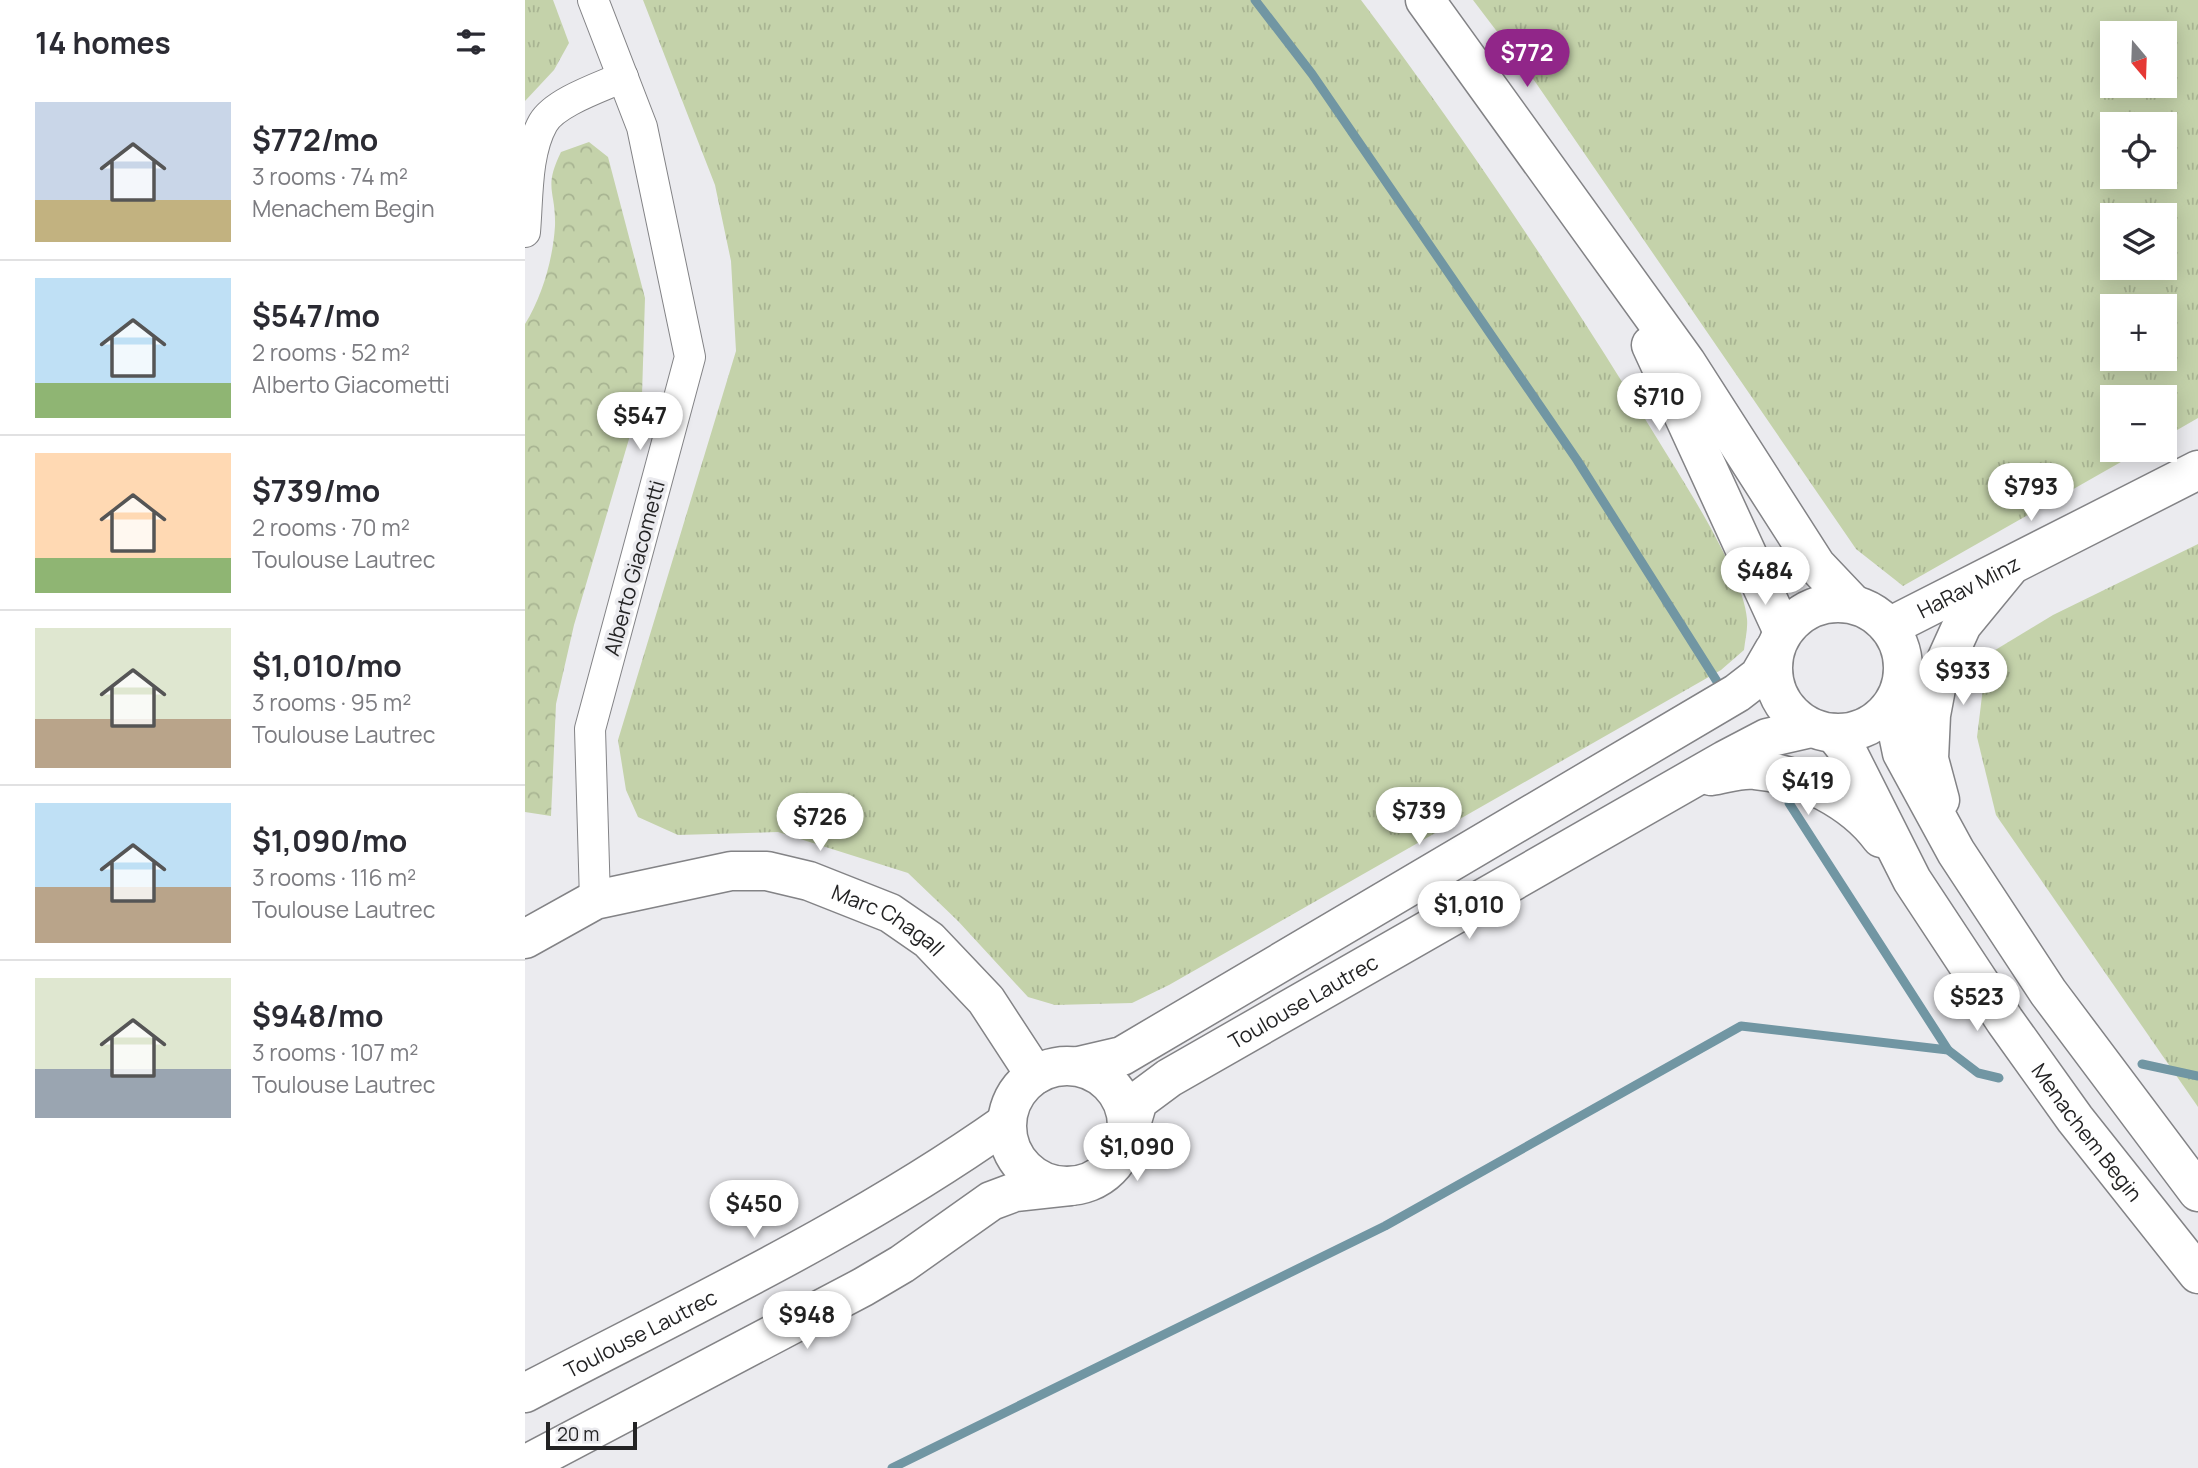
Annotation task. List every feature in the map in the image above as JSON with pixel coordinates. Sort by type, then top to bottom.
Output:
[{"type":"main road","points":[[1425,0],[1686,362],[1816,565],[1853,604]]},
{"type":"main road","points":[[1581,214],[1651,346],[1779,641]]},
{"type":"main road","name":"HaRav Minz","points":[[1889,627],[2008,569],[2198,470]]},
{"type":"main road","points":[[1957,852],[1929,759],[1931,715],[1938,678],[1949,649],[1962,625],[2008,569]]},
{"type":"main road","points":[[1831,603],[1853,604],[1873,612],[1889,627],[1899,643],[1903,680],[1897,697],[1883,716],[1864,729],[1822,731],[1795,718],[1782,704],[1775,687],[1772,668],[1779,641],[1796,618],[1812,608],[1831,603]]},
{"type":"main road","name":"Toulouse Lautrec","points":[[1079,1066],[1122,1056],[1737,693],[1759,676],[1779,641]]},
{"type":"main road","points":[[1897,697],[1897,729],[1902,753],[1957,852],[2048,992],[2198,1192]]},
{"type":"main road","name":"Toulouse Lautrec","points":[[1123,1148],[1138,1101],[1169,1078],[1767,738],[1822,731]]},
{"type":"main road","name":"Menachem Begin","points":[[1822,731],[1845,747],[1912,880],[2005,1021],[2075,1119],[2198,1274]]},
{"type":"main road","points":[[1692,779],[1752,769],[1785,775],[1816,788],[1843,803],[1872,826],[1912,880]]},
{"type":"main road","name":"Marc Chagall","points":[[525,939],[595,900],[731,871],[767,871],[809,881],[890,913],[929,940],[986,1000],[1035,1075]]},
{"type":"main road","points":[[525,1465],[863,1287],[902,1264],[991,1201],[1015,1192],[1070,1186],[1087,1184],[1102,1175],[1115,1164],[1123,1148],[1128,1131],[1127,1113],[1121,1097],[1103,1077],[1079,1066],[1049,1068],[1035,1075],[1020,1087],[1010,1104],[1006,1123],[1009,1143],[1017,1161],[1032,1175],[1049,1184],[1070,1186]]},
{"type":"main road","name":"Toulouse Lautrec","points":[[525,1393],[831,1231],[943,1167],[1006,1123]]},
{"type":"street","name":"Alberto Giacometti","points":[[593,0],[642,127],[690,357],[590,729],[595,900]]},
{"type":"street","points":[[525,232],[533,154],[543,122],[570,101],[623,77]]},
{"type":"green space","points":[[525,0],[553,0],[569,43],[554,70],[525,101]]},
{"type":"green space","points":[[643,0],[1361,0],[1519,222],[1594,337],[1701,511],[1726,558],[1744,601],[1747,623],[1744,650],[1721,670],[1169,985],[1132,1003],[1055,1005],[1028,997],[958,921],[908,873],[778,832],[678,835],[638,817],[626,790],[618,740],[736,351],[731,261],[715,185]]},
{"type":"green space","points":[[1473,0],[2198,0],[2198,418],[2177,430],[2177,385],[2100,385],[2100,462],[2121,462],[1903,586],[1856,549],[1536,83]]},
{"type":"green space","points":[[589,142],[608,157],[645,298],[642,395],[574,625],[556,704],[551,816],[525,812],[525,324],[546,277],[552,251],[555,214],[551,182],[556,164],[561,152]]},
{"type":"green space","points":[[2198,544],[2198,1107],[1996,815],[1977,737],[1987,655],[2053,615]]},
{"type":"waterway","points":[[1255,0],[1312,74],[1577,460],[1718,683]]},
{"type":"waterway","points":[[1789,803],[1948,1050]]},
{"type":"waterway","points":[[892,1468],[1385,1226],[1741,1026],[1948,1050],[1978,1073],[1999,1078]]},
{"type":"waterway","points":[[2142,1064],[2198,1076]]}]
